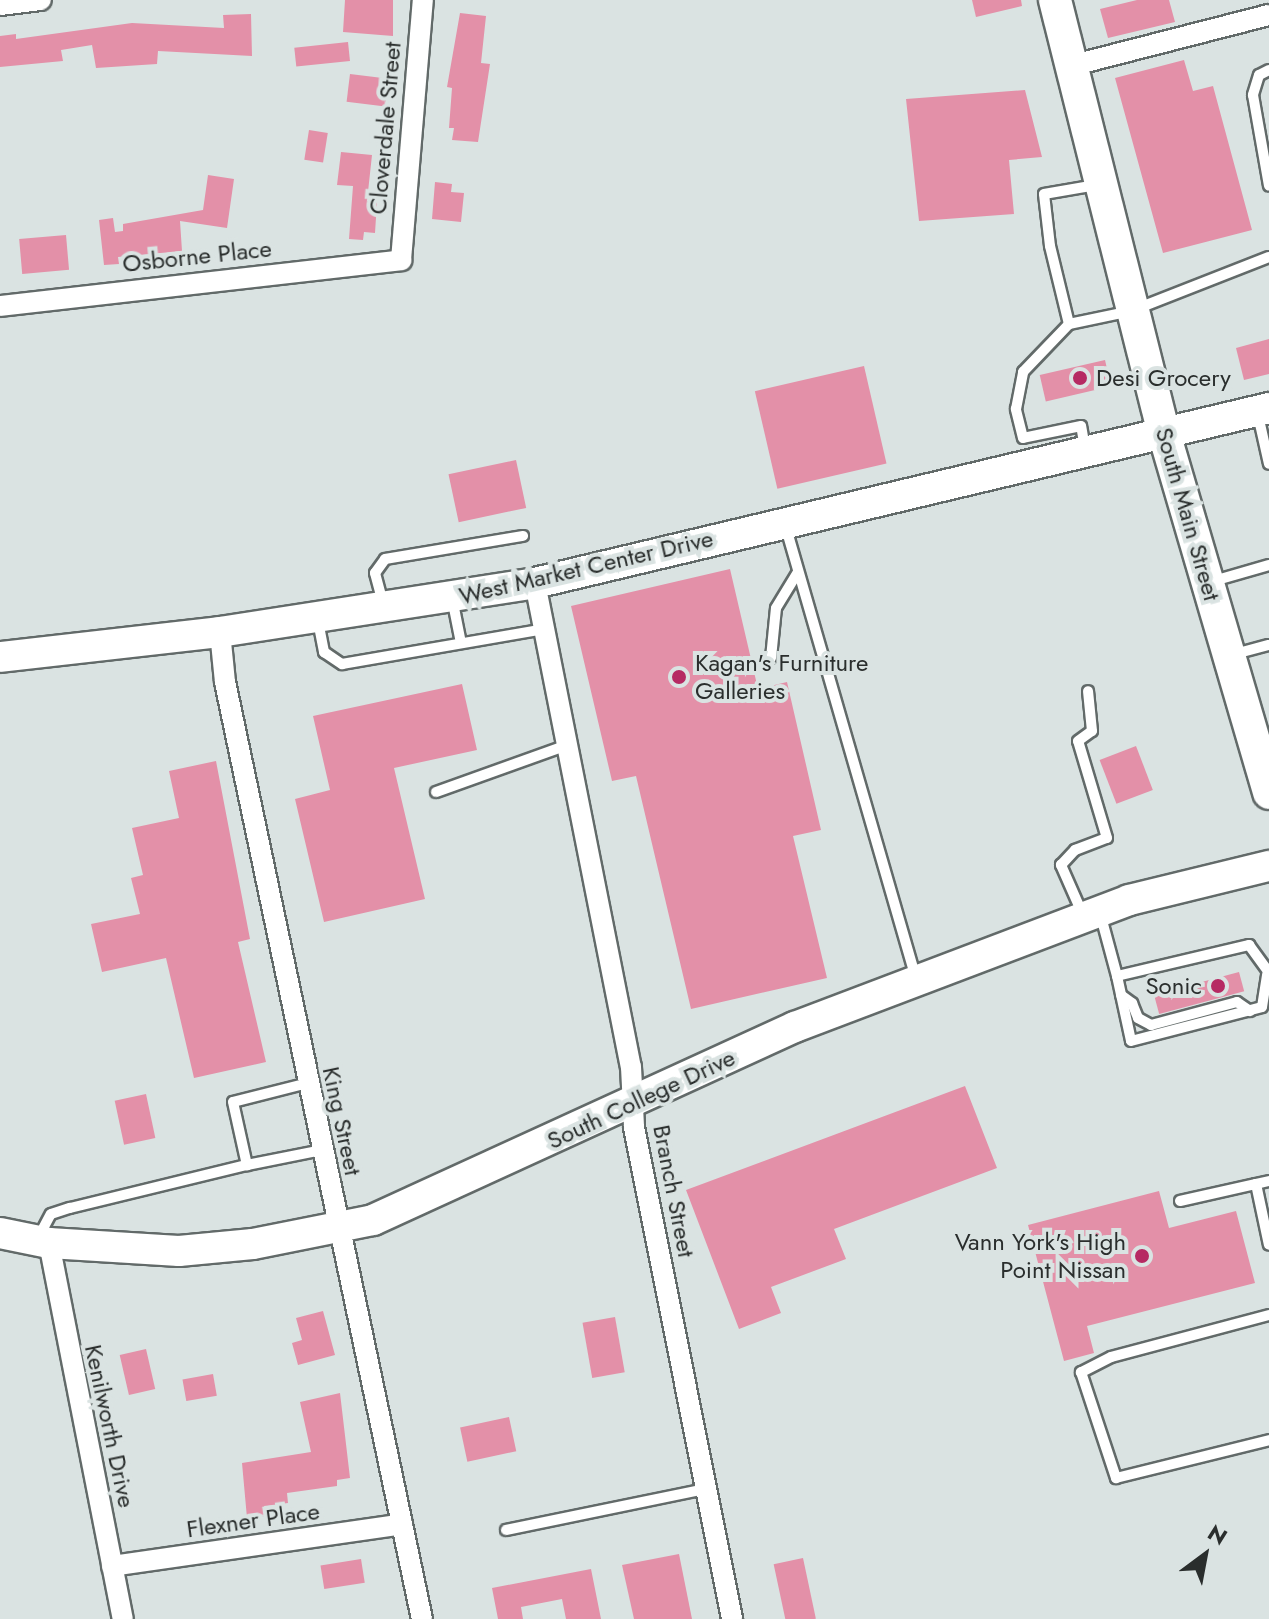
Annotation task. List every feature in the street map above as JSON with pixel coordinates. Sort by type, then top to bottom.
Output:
[{"type":"main road","name":"South Main Street","points":[[1055,0],[1164,433],[1229,656],[1260,729],[1269,793]]},
{"type":"main road","name":"West Market Center Drive","points":[[0,657],[317,619],[535,583],[784,522],[1026,452],[1086,454],[1263,409]]},
{"type":"main road","name":"South College Drive","points":[[0,1233],[44,1242],[179,1251],[338,1229],[373,1220],[632,1106],[795,1027],[1091,914],[1269,866]]},
{"type":"street","points":[[0,5],[41,0]]},
{"type":"street","name":"Cloverdale Street","points":[[401,260],[423,0]]},
{"type":"street","points":[[1070,66],[1269,15]]},
{"type":"street","name":"Osborne Place","points":[[0,306],[401,260]]},
{"type":"street","name":"Branch Street","points":[[535,583],[631,1067],[632,1106],[732,1619]]},
{"type":"street","name":"King Street","points":[[220,632],[225,682],[422,1619]]},
{"type":"street","name":"Kenilworth Drive","points":[[44,1242],[123,1619]]},
{"type":"street","name":"Flexner Place","points":[[112,1566],[402,1524]]},
{"type":"lane","points":[[1269,70],[1259,75],[1253,95],[1269,186]]},
{"type":"lane","points":[[1069,324],[1044,194],[1101,184]]},
{"type":"lane","points":[[1026,452],[1016,409],[1023,372],[1069,324],[1131,311],[1269,257]]},
{"type":"lane","points":[[1263,409],[1269,463]]},
{"type":"lane","points":[[784,522],[917,979]]},
{"type":"lane","points":[[385,609],[375,573],[385,559],[523,536]]},
{"type":"lane","points":[[1208,582],[1269,565]]},
{"type":"lane","points":[[771,658],[776,608],[798,572]]},
{"type":"lane","points":[[451,598],[461,643]]},
{"type":"lane","points":[[317,619],[324,652],[342,664],[544,629]]},
{"type":"lane","points":[[1229,656],[1269,645]]},
{"type":"lane","points":[[1088,691],[1092,731],[1078,741],[1107,838],[1075,850],[1061,865],[1091,914],[1117,976],[1131,1041],[1262,1007],[1268,973],[1249,945],[1117,976]]},
{"type":"lane","points":[[436,792],[567,745]]},
{"type":"lane","points":[[1121,995],[1132,1003],[1138,1018],[1151,1025],[1237,1002],[1250,1011]]},
{"type":"lane","points":[[247,1165],[233,1102],[308,1083]]},
{"type":"lane","points":[[44,1242],[41,1225],[60,1211],[322,1150]]},
{"type":"lane","points":[[1180,1201],[1269,1181]]},
{"type":"lane","points":[[1256,1184],[1269,1245]]},
{"type":"lane","points":[[1269,1315],[1111,1357],[1081,1372],[1116,1478],[1269,1440]]},
{"type":"lane","points":[[506,1530],[706,1489]]},
{"type":"building","points":[[345,0],[393,0],[393,36],[343,32]]},
{"type":"building","points":[[972,0],[1021,0],[1022,6],[976,17]]},
{"type":"building","points":[[1137,0],[1169,0],[1175,22],[1108,38],[1100,9]]},
{"type":"building","points":[[460,13],[486,16],[481,63],[490,64],[478,142],[452,140],[454,128],[449,128],[452,88],[447,87]]},
{"type":"building","points":[[251,14],[252,56],[158,51],[157,64],[96,68],[92,45],[61,50],[63,61],[0,67],[0,36],[16,34],[16,39],[132,23],[224,28],[223,15]]},
{"type":"building","points":[[348,42],[350,61],[296,67],[294,48]]},
{"type":"building","points":[[1184,60],[1193,91],[1213,86],[1252,230],[1163,253],[1115,78]]},
{"type":"building","points":[[350,74],[389,79],[385,107],[347,102]]},
{"type":"building","points":[[1025,90],[1042,157],[1009,160],[1014,214],[919,221],[906,99]]},
{"type":"building","points":[[309,130],[328,133],[323,163],[304,160]]},
{"type":"building","points":[[341,152],[372,155],[367,201],[377,202],[375,233],[364,232],[363,240],[349,239],[353,186],[337,185]]},
{"type":"building","points":[[208,175],[234,179],[227,228],[180,221],[182,251],[118,257],[119,264],[104,265],[99,220],[113,218],[115,232],[123,231],[123,224],[203,210]]},
{"type":"building","points":[[435,182],[452,184],[451,192],[464,193],[461,222],[432,219]]},
{"type":"building","points":[[66,235],[69,270],[22,274],[19,239]]},
{"type":"building","points":[[1269,339],[1269,374],[1244,380],[1236,348]]},
{"type":"building","points":[[1105,360],[1111,386],[1046,401],[1040,375]]},
{"type":"building","points":[[864,366],[886,463],[777,489],[755,391]]},
{"type":"building","points":[[516,460],[526,508],[459,522],[449,474]]},
{"type":"building","points":[[730,569],[758,689],[787,682],[821,830],[793,836],[827,978],[691,1009],[636,776],[612,781],[571,606]]},
{"type":"building","points":[[462,684],[477,750],[394,768],[425,899],[324,922],[295,799],[330,790],[313,716]]},
{"type":"building","points":[[1136,746],[1153,790],[1116,804],[1100,760]]},
{"type":"building","points":[[216,761],[250,939],[238,942],[266,1062],[194,1078],[166,958],[102,972],[91,924],[140,914],[131,878],[143,875],[132,828],[179,818],[169,771]]},
{"type":"building","points":[[1239,972],[1244,991],[1159,1014],[1154,995]]},
{"type":"building","points":[[965,1086],[997,1168],[834,1229],[846,1259],[771,1287],[781,1313],[739,1329],[686,1190]]},
{"type":"building","points":[[146,1094],[155,1138],[124,1145],[115,1101]]},
{"type":"building","name":"Vann York's High Point Nissan","points":[[1159,1191],[1169,1228],[1236,1211],[1255,1283],[1087,1326],[1094,1353],[1064,1361],[1028,1225]]},
{"type":"building","points":[[323,1311],[335,1355],[298,1365],[292,1343],[302,1340],[296,1318]]},
{"type":"building","points":[[615,1317],[625,1372],[592,1378],[583,1323]]},
{"type":"building","points":[[146,1349],[155,1389],[129,1395],[120,1355]]},
{"type":"building","points":[[213,1374],[217,1396],[186,1401],[182,1379]]},
{"type":"building","points":[[340,1393],[350,1478],[337,1480],[337,1486],[287,1493],[288,1503],[264,1506],[266,1516],[247,1518],[242,1463],[311,1452],[300,1402]]},
{"type":"building","points":[[509,1417],[516,1451],[467,1462],[460,1427]]},
{"type":"building","points":[[679,1554],[692,1619],[634,1619],[622,1565]]},
{"type":"building","points":[[803,1558],[816,1619],[785,1619],[774,1564]]},
{"type":"building","points":[[361,1559],[365,1583],[324,1589],[321,1565]]},
{"type":"building","points":[[591,1569],[601,1619],[566,1619],[562,1599],[521,1607],[523,1619],[498,1619],[492,1588]]},
{"type":"place","name":"Desi Grocery","points":[[1080,378]]},
{"type":"place","name":"Kagan's Furniture Galleries","points":[[679,677]]},
{"type":"place","name":"Sonic","points":[[1218,986]]},
{"type":"place","name":"Vann York's High Point Nissan","points":[[1142,1256]]}]
